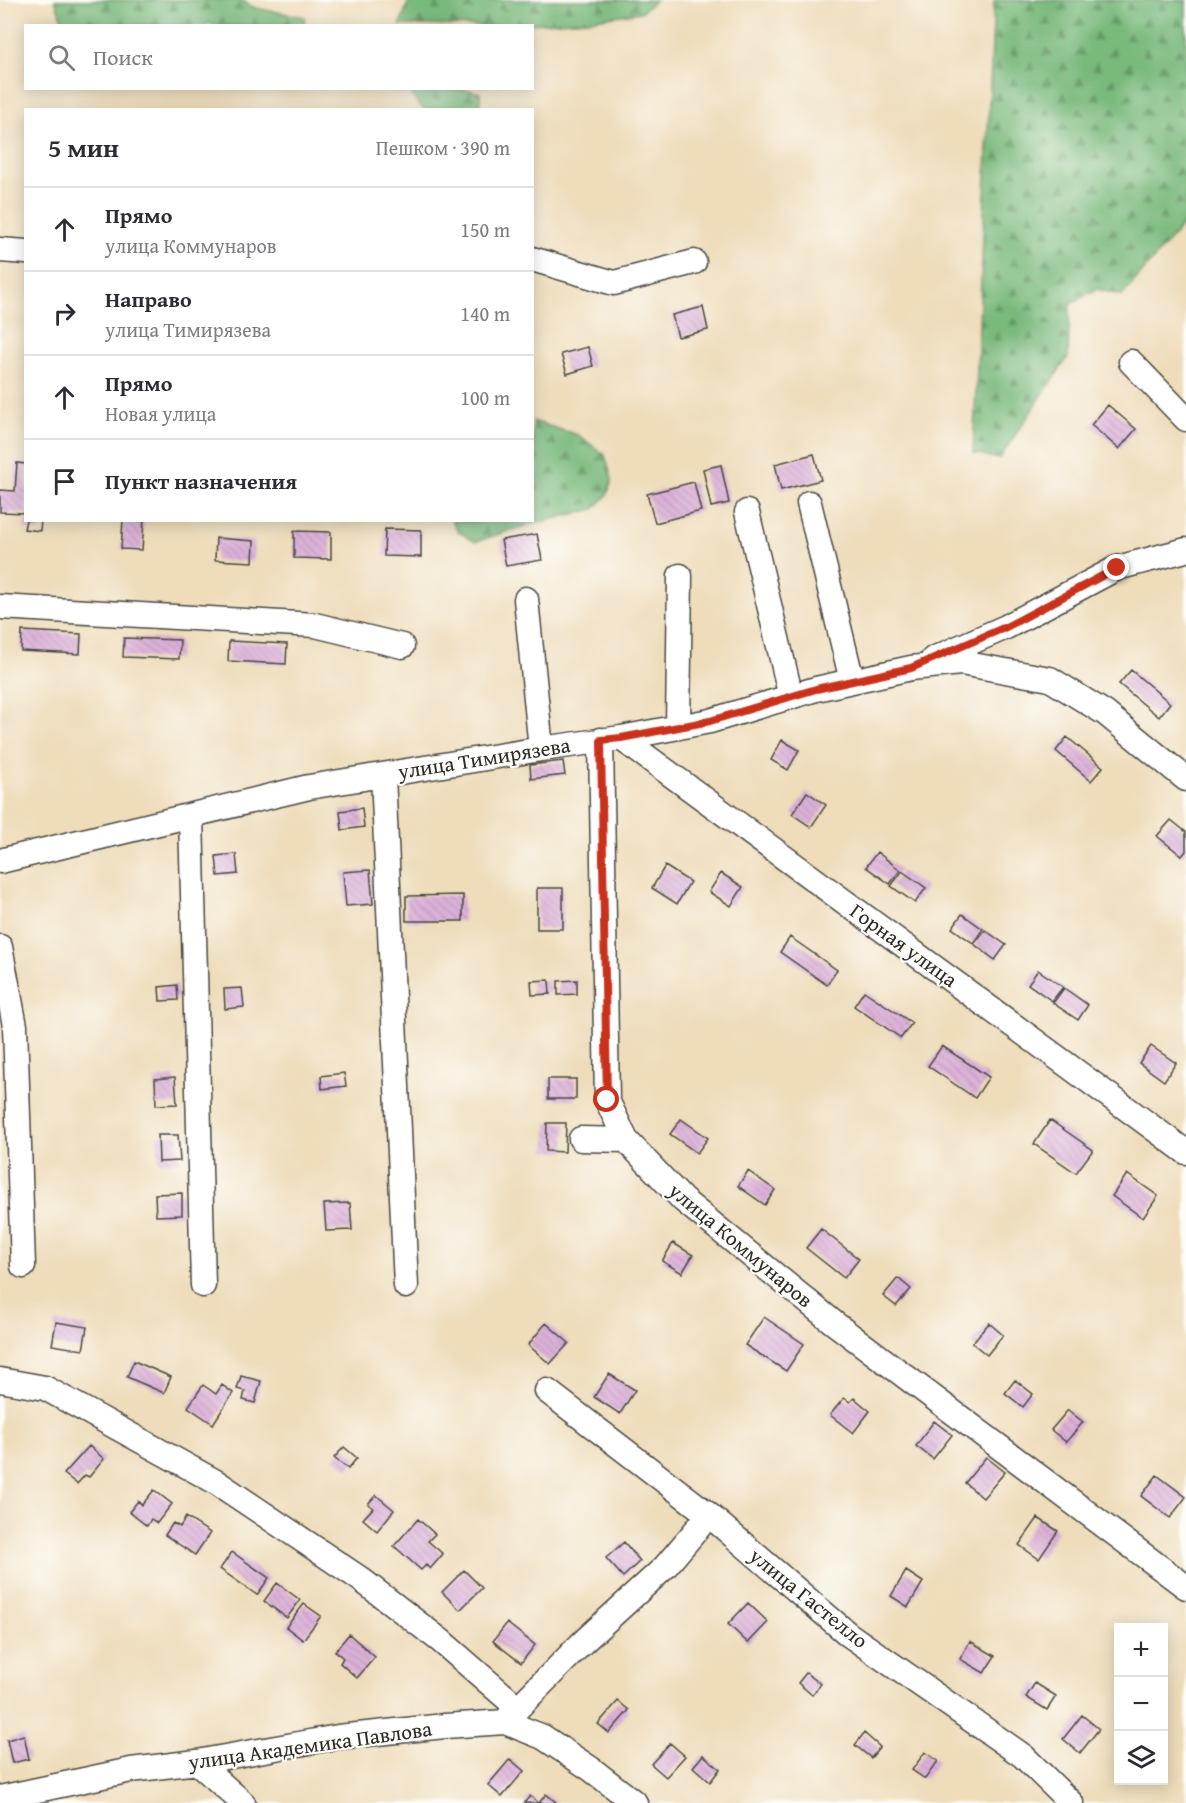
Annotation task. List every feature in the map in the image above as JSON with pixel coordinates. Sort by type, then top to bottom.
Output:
[{"type":"street","points":[[0,250],[24,252]]},
{"type":"street","points":[[534,260],[614,283],[694,262]]},
{"type":"street","points":[[1131,362],[1186,419]]},
{"type":"street","points":[[809,503],[852,681]]},
{"type":"street","points":[[747,512],[791,696]]},
{"type":"street","points":[[911,668],[1006,627],[1117,568],[1186,550]]},
{"type":"street","points":[[678,727],[680,576]]},
{"type":"street","points":[[526,598],[541,749]]},
{"type":"street","points":[[0,606],[315,625],[402,646]]},
{"type":"street","name":"улица Тимирязева","points":[[0,861],[309,786],[611,739],[710,721],[791,696],[852,681],[911,668],[961,663],[1050,679],[1105,713],[1186,779]]},
{"type":"street","name":"улица Коммунаров","points":[[611,739],[607,1100],[626,1140],[683,1200],[834,1323],[1186,1587]]},
{"type":"street","name":"Горная улица","points":[[611,739],[1186,1152]]},
{"type":"street","points":[[383,775],[406,1286]]},
{"type":"street","points":[[191,816],[203,1285]]},
{"type":"street","points":[[0,947],[15,1026],[23,1266]]},
{"type":"street","points":[[581,1139],[626,1140]]},
{"type":"street","points":[[0,1380],[45,1388],[216,1482],[359,1578],[441,1641],[512,1715],[582,1643],[665,1567],[709,1515]]},
{"type":"street","name":"улица Гастелло","points":[[547,1392],[709,1515],[848,1634],[1023,1756],[1071,1803]]},
{"type":"street","name":"улица Академика Павлова","points":[[0,1798],[131,1770],[338,1737],[512,1715],[591,1769],[635,1803]]},
{"type":"street","points":[[197,1761],[243,1803]]},
{"type":"green space","points":[[55,0],[241,0],[255,8],[305,17],[304,24],[64,24]]},
{"type":"green space","points":[[409,0],[656,0],[641,12],[588,20],[529,24],[400,24]]},
{"type":"green space","points":[[994,0],[1186,0],[1186,221],[1122,296],[1097,289],[1070,304],[1068,357],[999,459],[973,453]]},
{"type":"green space","points":[[410,90],[469,90],[480,93],[480,108],[423,108]]},
{"type":"green space","points":[[534,421],[578,435],[605,455],[612,480],[607,495],[594,509],[527,525],[475,542],[458,531],[453,522],[534,522]]},
{"type":"building","points":[[703,307],[708,330],[678,337],[672,315]]},
{"type":"building","points":[[588,347],[593,366],[567,374],[561,354]]},
{"type":"building","points":[[1108,405],[1136,429],[1119,449],[1091,425]]},
{"type":"building","points":[[814,454],[821,480],[781,490],[775,464]]},
{"type":"building","points":[[17,463],[24,464],[24,513],[0,512],[0,490],[15,491]]},
{"type":"building","points":[[721,465],[729,503],[711,507],[703,469]]},
{"type":"building","points":[[694,482],[701,511],[655,523],[647,494]]},
{"type":"building","points":[[26,522],[41,522],[40,531],[24,529]]},
{"type":"building","points":[[123,522],[144,522],[142,550],[121,549]]},
{"type":"building","points":[[385,529],[421,530],[421,557],[384,556]]},
{"type":"building","points":[[294,531],[331,532],[331,559],[294,558]]},
{"type":"building","points":[[537,534],[542,560],[506,566],[501,540]]},
{"type":"building","points":[[216,538],[254,541],[253,562],[215,560]]},
{"type":"building","points":[[22,631],[81,634],[80,654],[21,651]]},
{"type":"building","points":[[124,638],[180,640],[179,659],[123,657]]},
{"type":"building","points":[[229,641],[287,644],[286,664],[228,661]]},
{"type":"building","points":[[1131,670],[1170,703],[1159,717],[1119,684]]},
{"type":"building","points":[[1067,737],[1103,767],[1091,781],[1056,751]]},
{"type":"building","points":[[782,740],[799,750],[788,770],[771,760]]},
{"type":"building","points":[[563,761],[565,775],[531,779],[530,765]]},
{"type":"building","points":[[807,792],[826,805],[811,827],[792,814]]},
{"type":"building","points":[[362,808],[364,827],[342,830],[340,811]]},
{"type":"building","points":[[1171,820],[1186,832],[1186,851],[1182,856],[1157,836]]},
{"type":"building","points":[[877,852],[900,870],[890,884],[866,867]]},
{"type":"building","points":[[236,854],[238,874],[218,876],[216,856]]},
{"type":"building","points":[[665,866],[690,882],[677,904],[652,888]]},
{"type":"building","points":[[370,870],[373,904],[346,906],[343,872]]},
{"type":"building","points":[[902,871],[926,888],[915,903],[891,886]]},
{"type":"building","points":[[721,873],[743,887],[731,906],[709,892]]},
{"type":"building","points":[[537,888],[563,888],[563,929],[537,929]]},
{"type":"building","points":[[463,895],[463,921],[406,921],[406,896]]},
{"type":"building","points":[[962,914],[983,929],[973,943],[952,928]]},
{"type":"building","points":[[985,930],[1006,945],[995,960],[974,944]]},
{"type":"building","points":[[790,937],[837,970],[827,985],[780,952]]},
{"type":"building","points":[[1038,970],[1063,987],[1052,1001],[1028,984]]},
{"type":"building","points":[[549,980],[550,994],[532,995],[531,981]]},
{"type":"building","points":[[577,980],[577,994],[558,995],[558,981]]},
{"type":"building","points":[[177,985],[178,1000],[160,1001],[159,987]]},
{"type":"building","points":[[242,988],[244,1007],[225,1009],[224,989]]},
{"type":"building","points":[[1064,988],[1088,1005],[1078,1020],[1053,1003]]},
{"type":"building","points":[[864,991],[912,1023],[901,1038],[854,1006]]},
{"type":"building","points":[[942,1046],[989,1077],[975,1098],[928,1066]]},
{"type":"building","points":[[1151,1046],[1176,1063],[1164,1081],[1139,1063]]},
{"type":"building","points":[[344,1073],[346,1086],[322,1089],[321,1076]]},
{"type":"building","points":[[175,1077],[177,1104],[156,1105],[155,1079]]},
{"type":"building","points":[[548,1079],[576,1079],[576,1099],[548,1099]]},
{"type":"building","points":[[681,1119],[708,1138],[697,1153],[670,1134]]},
{"type":"building","points":[[1050,1120],[1093,1150],[1076,1173],[1034,1144]]},
{"type":"building","points":[[547,1123],[566,1123],[565,1152],[546,1151]]},
{"type":"building","points":[[158,1135],[178,1135],[180,1161],[159,1162]]},
{"type":"building","points":[[748,1171],[775,1190],[765,1205],[738,1186]]},
{"type":"building","points":[[1127,1174],[1158,1196],[1143,1218],[1112,1196]]},
{"type":"building","points":[[182,1193],[182,1215],[156,1216],[155,1194]]},
{"type":"building","points":[[350,1203],[352,1230],[326,1231],[324,1204]]},
{"type":"building","points":[[821,1229],[859,1259],[844,1278],[806,1248]]},
{"type":"building","points":[[673,1243],[693,1255],[682,1273],[662,1261]]},
{"type":"building","points":[[898,1278],[911,1289],[896,1306],[883,1296]]},
{"type":"building","points":[[764,1317],[804,1344],[786,1371],[745,1345]]},
{"type":"building","points":[[56,1322],[87,1327],[83,1350],[52,1345]]},
{"type":"building","points":[[546,1323],[569,1343],[550,1364],[528,1345]]},
{"type":"building","points":[[989,1323],[1003,1335],[987,1355],[972,1343]]},
{"type":"building","points":[[134,1361],[171,1377],[164,1393],[127,1377]]},
{"type":"building","points":[[609,1374],[635,1390],[620,1414],[594,1397]]},
{"type":"building","points":[[241,1376],[261,1381],[255,1403],[243,1400],[245,1391],[237,1389]]},
{"type":"building","points":[[1015,1380],[1033,1394],[1023,1407],[1005,1393]]},
{"type":"building","points":[[203,1385],[216,1394],[222,1385],[233,1393],[213,1424],[188,1407]]},
{"type":"building","points":[[844,1398],[850,1402],[854,1398],[870,1411],[853,1433],[830,1415]]},
{"type":"building","points":[[1068,1410],[1083,1422],[1066,1442],[1051,1430]]},
{"type":"building","points":[[934,1421],[952,1435],[933,1459],[916,1446]]},
{"type":"building","points":[[89,1446],[104,1459],[89,1477],[85,1475],[77,1484],[64,1474]]},
{"type":"building","points":[[344,1447],[357,1458],[348,1469],[334,1458]]},
{"type":"building","points":[[986,1457],[1005,1472],[983,1498],[965,1483]]},
{"type":"building","points":[[1157,1475],[1186,1497],[1170,1518],[1141,1496]]},
{"type":"building","points":[[154,1490],[172,1504],[157,1523],[151,1519],[147,1526],[129,1512],[138,1501],[142,1505]]},
{"type":"building","points":[[376,1495],[394,1510],[377,1531],[363,1519],[373,1508],[368,1504]]},
{"type":"building","points":[[186,1517],[210,1533],[195,1555],[165,1535],[173,1523],[180,1527]]},
{"type":"building","points":[[1038,1518],[1058,1531],[1039,1559],[1019,1545]]},
{"type":"building","points":[[418,1519],[435,1534],[428,1541],[443,1554],[430,1569],[426,1565],[421,1570],[394,1546]]},
{"type":"building","points":[[624,1542],[640,1561],[623,1577],[606,1558]]},
{"type":"building","points":[[232,1552],[269,1578],[257,1595],[220,1569]]},
{"type":"building","points":[[464,1570],[482,1588],[460,1610],[442,1592]]},
{"type":"building","points":[[906,1571],[923,1582],[908,1607],[891,1596]]},
{"type":"building","points":[[277,1583],[300,1600],[287,1618],[264,1601]]},
{"type":"building","points":[[748,1603],[768,1622],[748,1643],[728,1624]]},
{"type":"building","points":[[304,1604],[321,1616],[303,1640],[286,1627]]},
{"type":"building","points":[[507,1623],[535,1645],[521,1663],[493,1641]]},
{"type":"building","points":[[349,1634],[375,1657],[357,1678],[340,1663],[343,1658],[335,1651]]},
{"type":"building","points":[[970,1641],[995,1656],[984,1673],[960,1659]]},
{"type":"building","points":[[806,1673],[821,1684],[812,1695],[798,1683]]},
{"type":"building","points":[[1035,1683],[1056,1696],[1047,1710],[1026,1697]]},
{"type":"building","points":[[618,1701],[629,1710],[609,1733],[598,1724]]},
{"type":"building","points":[[1082,1715],[1099,1729],[1080,1753],[1063,1739]]},
{"type":"building","points":[[864,1733],[880,1747],[871,1758],[855,1745]]},
{"type":"building","points":[[24,1735],[29,1759],[12,1763],[7,1740]]},
{"type":"building","points":[[670,1743],[685,1756],[666,1777],[651,1764]]},
{"type":"building","points":[[925,1752],[938,1761],[925,1779],[912,1770]]},
{"type":"building","points":[[703,1755],[720,1769],[710,1782],[693,1767]]},
{"type":"building","points":[[510,1759],[524,1771],[502,1797],[488,1785]]},
{"type":"building","points":[[546,1794],[557,1803],[539,1803]]},
{"type":"building","points":[[530,1796],[539,1803],[524,1803]]},
{"type":"route","points":[[607,1100],[601,740],[710,721],[816,689],[911,668],[1006,627],[1117,568]]}]
